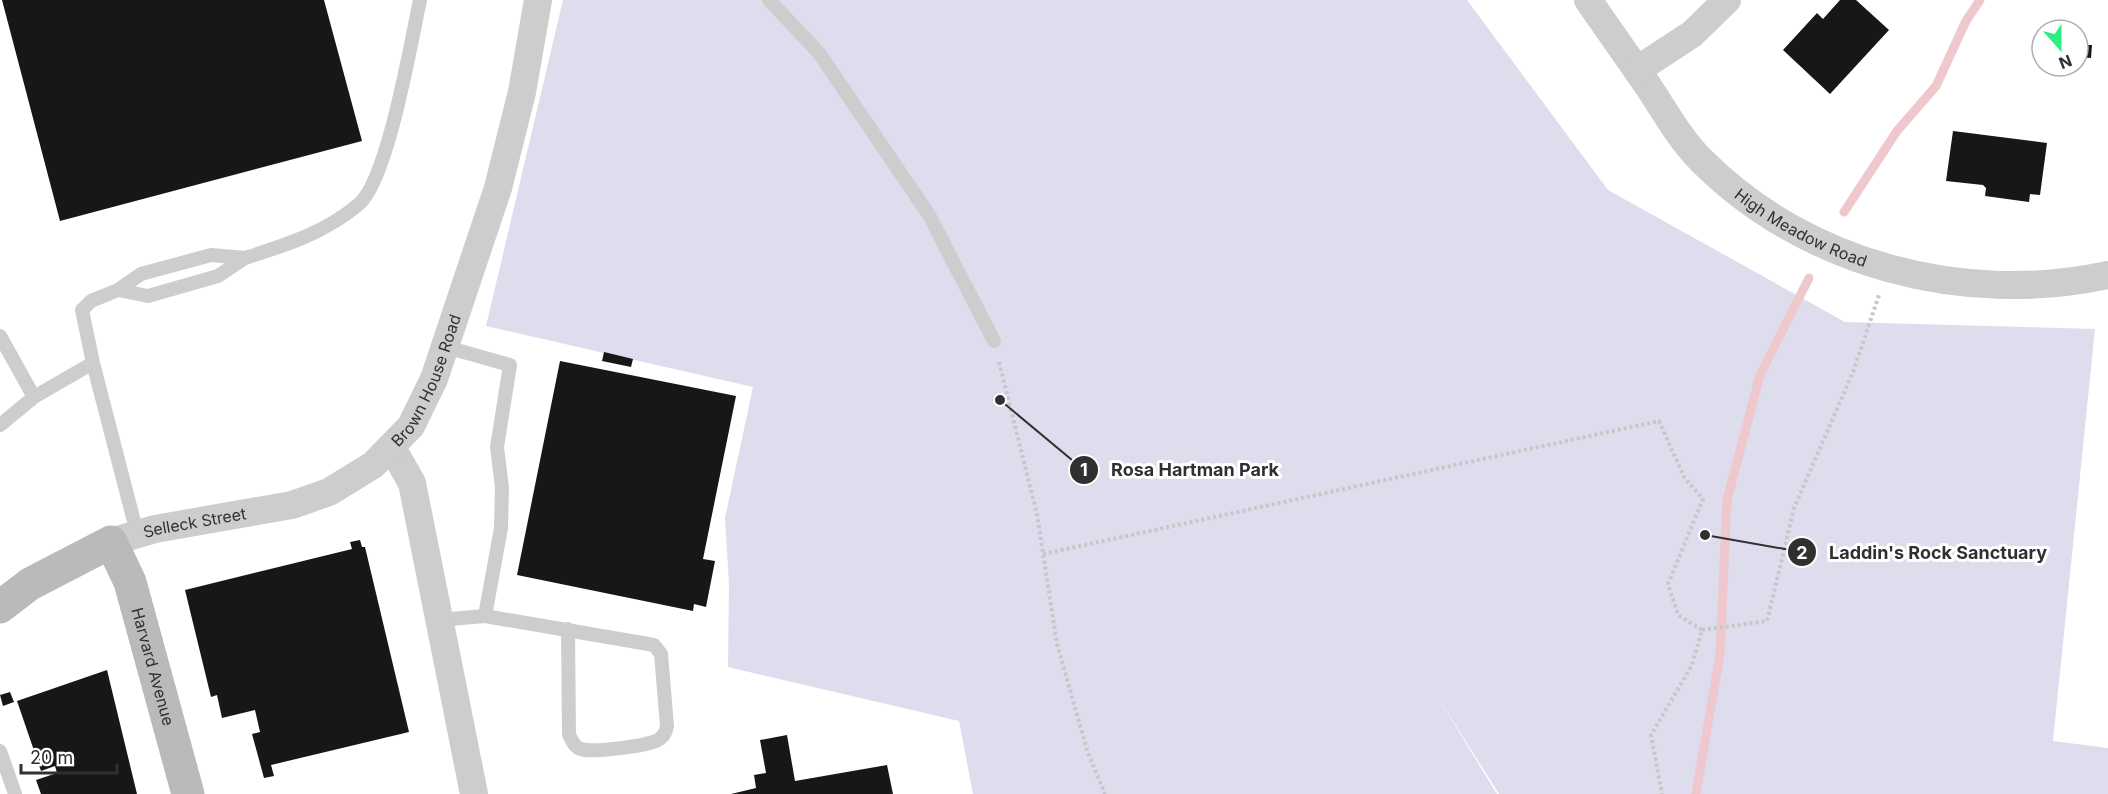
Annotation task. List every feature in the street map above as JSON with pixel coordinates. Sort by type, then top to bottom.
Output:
[{"type":"street","name":"Brown House Road","points":[[474,794],[412,483],[392,448],[411,426],[425,402],[446,347],[510,147],[538,0]]},
{"type":"street","name":"High Meadow Road","points":[[1588,0],[1699,158],[1732,188],[1787,227],[1843,253],[1888,269],[1947,280],[2026,286],[2108,275]]},
{"type":"street","points":[[1637,70],[1692,34],[1726,0]]},
{"type":"street","name":"Selleck Street","points":[[0,607],[30,584],[124,537],[272,509],[312,498],[358,476],[392,448]]},
{"type":"street","name":"Harvard Avenue","points":[[124,537],[130,582],[188,794]]},
{"type":"lane","points":[[118,290],[148,297],[218,276],[245,258],[309,237],[362,202],[390,136],[420,0]]},
{"type":"lane","points":[[769,0],[819,53],[929,215],[993,341]]},
{"type":"lane","points":[[124,537],[82,310],[91,302],[118,290],[141,274],[211,255],[245,258]]},
{"type":"lane","points":[[0,336],[34,397]]},
{"type":"lane","points":[[446,347],[510,365],[497,447],[502,488],[501,528],[485,616]]},
{"type":"lane","points":[[0,425],[34,397],[93,363]]},
{"type":"lane","points":[[438,620],[485,616],[568,629],[654,645],[660,654],[667,726],[662,737],[655,741],[627,747],[590,749],[579,748],[573,743],[569,735],[568,629]]},
{"type":"lane","points":[[0,751],[15,794]]},
{"type":"path","points":[[1043,554],[1659,422],[1684,477],[1703,499],[1668,584],[1678,615],[1702,630],[1737,623],[1767,621],[1794,508],[1853,372],[1888,269]]},
{"type":"path","points":[[993,341],[1037,514],[1057,644],[1088,753],[1105,794]]},
{"type":"path","points":[[1662,794],[1651,735],[1692,665],[1702,630]]},
{"type":"shaded area","points":[[563,0],[1467,0],[1608,190],[1845,322],[2095,329],[2053,741],[2108,748],[2108,794],[1499,794],[1434,691],[1497,794],[973,794],[959,721],[728,667],[729,584],[725,518],[753,387],[486,326]]},
{"type":"building","points":[[2,0],[324,0],[362,141],[60,221]]},
{"type":"building","points":[[1840,0],[1856,0],[1889,30],[1830,94],[1783,50],[1817,13],[1823,19]]},
{"type":"building","points":[[1953,131],[2047,143],[2040,195],[2030,194],[2029,202],[1985,196],[1986,188],[1983,185],[1946,181]]},
{"type":"building","points":[[604,352],[633,359],[631,367],[602,361]]},
{"type":"building","points":[[560,361],[736,396],[703,559],[715,561],[706,607],[694,604],[693,611],[517,575]]},
{"type":"building","points":[[360,540],[362,547],[365,547],[409,732],[271,765],[274,776],[264,778],[252,734],[260,732],[255,710],[222,718],[217,695],[211,697],[185,590],[352,549],[350,542]]},
{"type":"building","points":[[107,670],[137,794],[41,794],[36,780],[57,773],[55,766],[41,771],[17,701]]},
{"type":"building","points":[[10,692],[14,702],[3,706],[0,695]]},
{"type":"building","points":[[787,735],[795,781],[887,765],[893,794],[731,794],[756,788],[754,775],[766,773],[760,740]]},
{"type":"waterway","points":[[1844,212],[1897,131],[1936,86],[1966,21],[1980,0]]},
{"type":"waterway","points":[[1696,794],[1720,654],[1727,500],[1760,375],[1809,278]]},
{"type":"place","name":"Rosa Hartman Park","points":[[1000,400]]},
{"type":"place","name":"Laddin's Rock Sanctuary","points":[[1705,535]]}]
